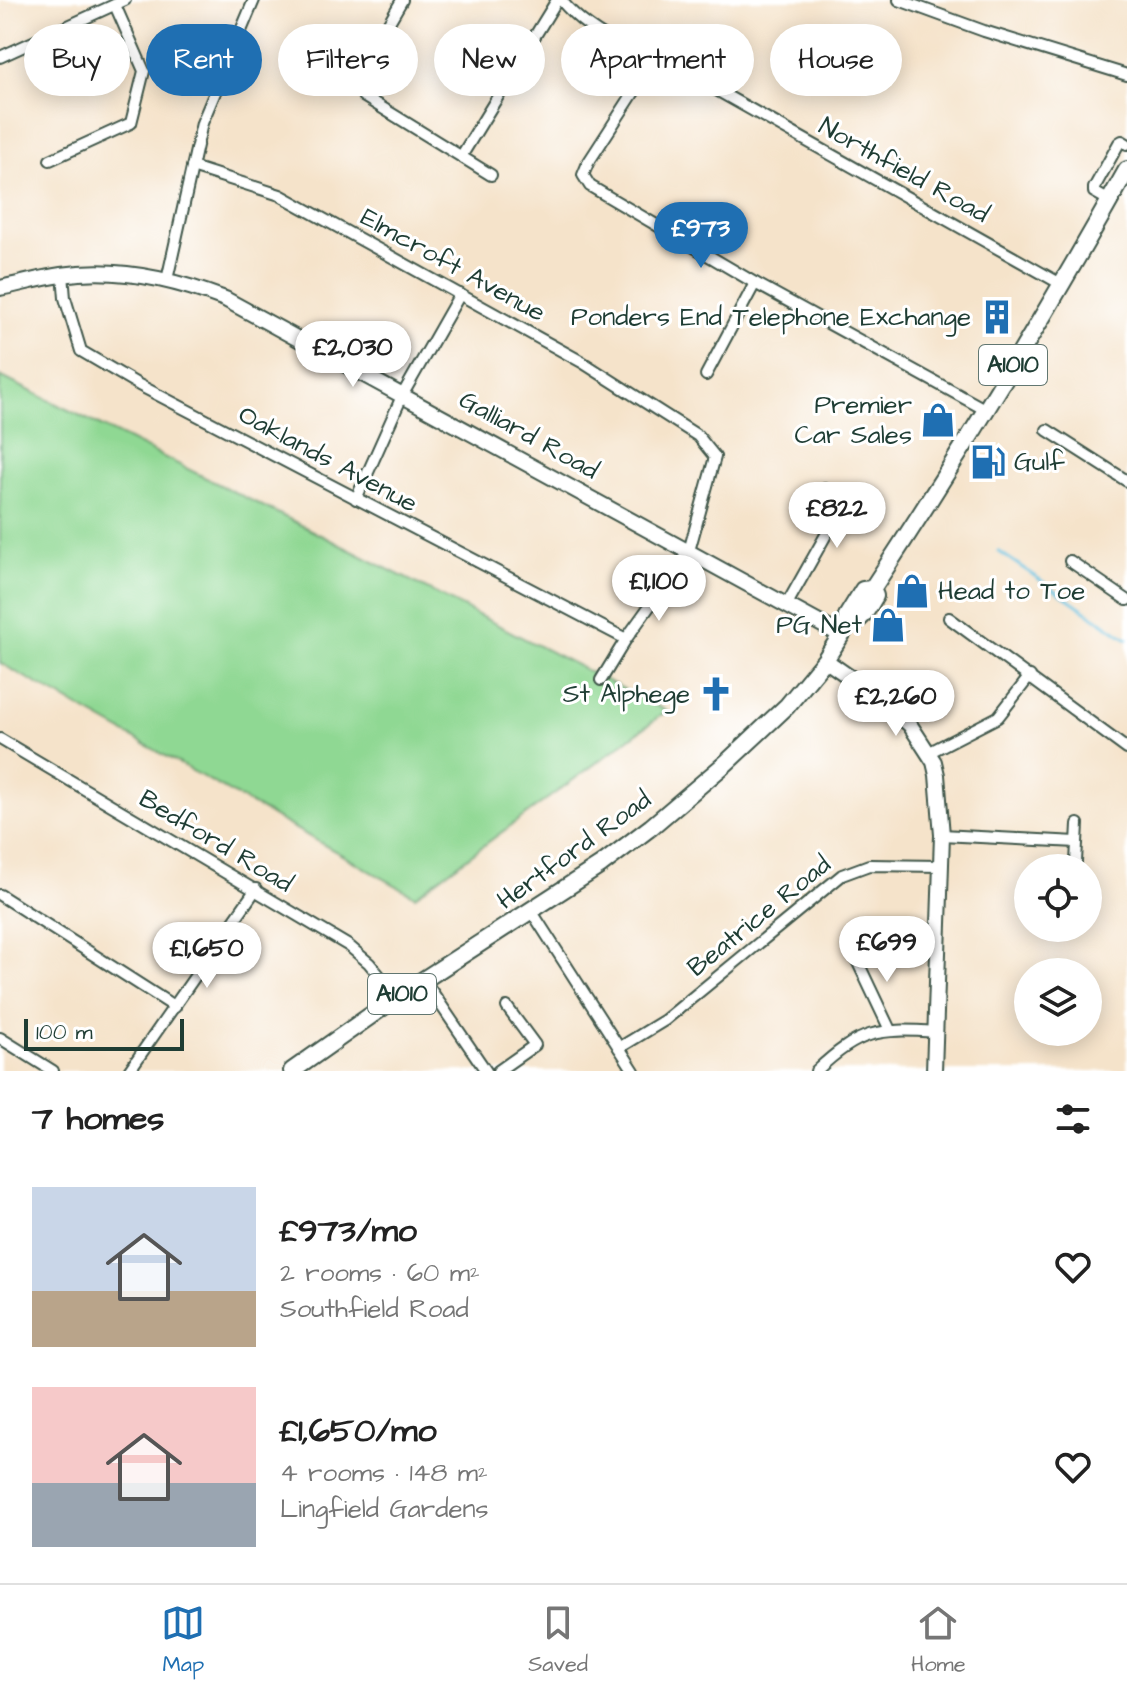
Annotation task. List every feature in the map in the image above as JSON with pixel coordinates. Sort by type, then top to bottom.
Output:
[{"type":"main road","name":"A1010","points":[[986,410],[1127,170]]},
{"type":"main road","name":"Hertford Road","points":[[292,1071],[313,1065],[397,997],[601,865],[719,770],[787,706],[825,660],[844,630],[858,622],[864,614],[875,596],[872,589],[986,410]]},
{"type":"street","points":[[167,280],[202,123],[254,0]]},
{"type":"street","points":[[402,0],[363,67],[359,79],[363,96],[491,175]]},
{"type":"street","points":[[462,155],[559,0]]},
{"type":"street","name":"Northfield Road","points":[[559,0],[588,24]]},
{"type":"street","points":[[899,0],[984,31],[1127,75]]},
{"type":"street","points":[[0,57],[120,2],[144,71],[131,123],[50,160]]},
{"type":"street","points":[[631,96],[588,163],[583,175],[590,186],[755,283],[986,410]]},
{"type":"street","name":"Northfield Road","points":[[724,96],[1061,284]]},
{"type":"street","points":[[1110,201],[1094,192],[1094,188],[1119,143],[1127,144]]},
{"type":"street","name":"Elmcroft Avenue","points":[[192,167],[280,195],[582,362],[708,445],[715,457],[713,471],[689,551],[626,639],[601,680]]},
{"type":"street","name":"Galliard Road","points":[[0,288],[63,274],[118,273],[167,280],[225,299],[787,604],[844,630]]},
{"type":"street","name":"Oaklands Avenue","points":[[63,274],[65,298],[81,351],[108,368],[626,639]]},
{"type":"street","points":[[706,375],[755,283]]},
{"type":"street","points":[[356,499],[403,394],[460,294]]},
{"type":"street","points":[[1047,430],[1127,481]]},
{"type":"street","points":[[787,604],[827,533],[833,515],[825,489]]},
{"type":"street","points":[[1070,561],[1127,600]]},
{"type":"street","points":[[949,618],[1127,749]]},
{"type":"street","points":[[825,660],[898,712],[920,738],[934,762],[940,790],[942,835],[934,1071]]},
{"type":"street","points":[[928,753],[998,717],[1030,676]]},
{"type":"street","name":"Bedford Road","points":[[0,739],[349,946],[369,963],[397,997]]},
{"type":"street","points":[[1076,854],[1078,824]]},
{"type":"street","points":[[942,835],[1077,842]]},
{"type":"street","name":"Beatrice Road","points":[[619,1048],[665,1020],[842,875],[869,865],[941,866]]},
{"type":"street","points":[[129,1071],[256,889]]},
{"type":"street","points":[[0,895],[175,1007]]},
{"type":"street","points":[[532,912],[634,1071]]},
{"type":"street","points":[[853,952],[890,1030]]},
{"type":"street","points":[[424,980],[486,1071]]},
{"type":"street","points":[[498,1071],[535,1045],[507,1007]]},
{"type":"street","points":[[816,1071],[859,1037],[890,1030],[936,1032]]},
{"type":"street","points":[[0,1038],[53,1071]]},
{"type":"green space","points":[[0,376],[667,711],[415,896],[0,663]]},
{"type":"waterway","points":[[998,551],[1127,639]]},
{"type":"place","name":"Ponders End Telephone Exchange","points":[[997,317]]},
{"type":"place","name":"Premier Car Sales","points":[[938,420]]},
{"type":"place","name":"Gulf","points":[[988,462]]},
{"type":"place","name":"Head to Toe","points":[[912,591]]},
{"type":"place","name":"PG Net","points":[[888,625]]},
{"type":"place","name":"St Alphege","points":[[716,694]]}]
